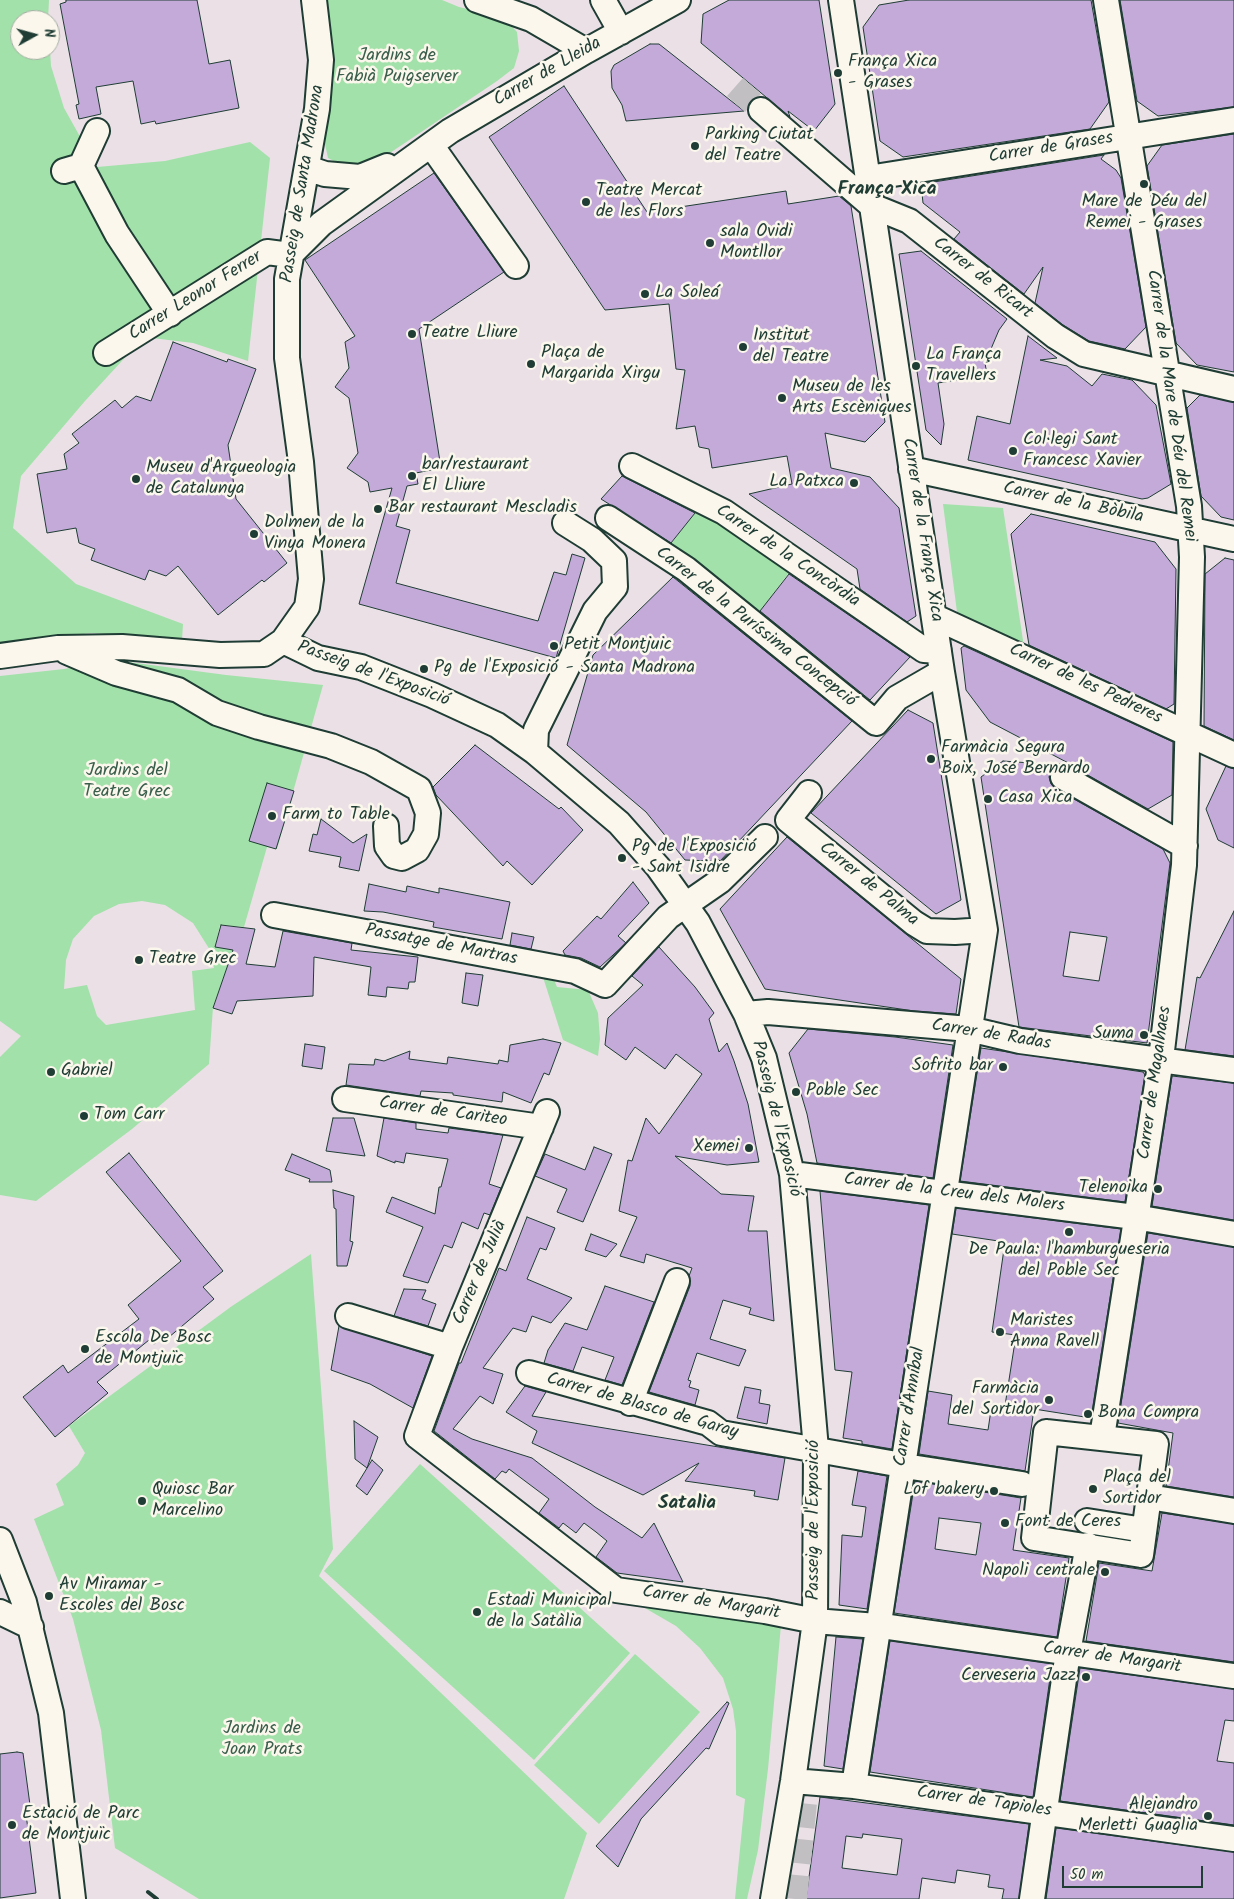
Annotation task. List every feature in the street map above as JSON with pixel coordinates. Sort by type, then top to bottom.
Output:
[{"type":"street","name":"Passeig de Santa Madrona","points":[[0,656],[58,648],[122,647],[220,655],[264,654],[282,641],[307,607],[311,579],[301,462],[287,358],[287,279],[317,109],[321,60],[314,0]]},
{"type":"street","points":[[478,0],[531,19],[586,50]]},
{"type":"street","points":[[602,0],[622,32]]},
{"type":"street","name":"Carrer de Lleida","points":[[290,255],[321,224],[426,148],[480,112],[586,50],[678,0]]},
{"type":"street","name":"Carrer de la França Xica","points":[[841,0],[940,661],[985,930],[969,1030]]},
{"type":"street","name":"Carrer de la Mare de Déu del Remei","points":[[1106,0],[1168,375],[1191,528],[1185,846]]},
{"type":"street","name":"Carrer de Ricart","points":[[761,110],[811,165],[872,206],[909,221],[1055,336],[1084,354],[1234,389]]},
{"type":"street","name":"Carrer de Grases","points":[[811,165],[866,170],[1234,120]]},
{"type":"street","points":[[97,131],[72,168],[170,314]]},
{"type":"street","name":"Carrer de Lleida","points":[[308,168],[325,174],[360,177],[426,148]]},
{"type":"street","points":[[426,148],[516,266]]},
{"type":"street","name":"Carrer Leonor Ferrer","points":[[106,353],[267,252],[290,255]]},
{"type":"street","name":"Carrer de la Concòrdia","points":[[632,466],[724,512],[940,661]]},
{"type":"street","name":"Carrer de la Bòbila","points":[[911,469],[1191,528],[1234,539]]},
{"type":"street","name":"Carrer de la Puríssima Concepció","points":[[608,518],[686,569],[876,723],[897,698],[940,661]]},
{"type":"street","points":[[535,752],[536,730],[595,611],[614,588],[614,561],[592,540],[565,523]]},
{"type":"street","name":"Carrer de les Pedreres","points":[[934,617],[1234,755]]},
{"type":"street","name":"Passeig de l'Exposició","points":[[282,641],[318,658],[361,667],[432,695],[497,725],[535,752],[619,823],[658,867],[687,906],[746,1014],[764,1058],[792,1174],[816,1448],[815,1621],[797,1792],[773,1899]]},
{"type":"street","points":[[58,648],[116,673],[178,690],[217,713],[259,727],[331,746],[371,762],[419,789],[428,813],[426,834],[417,850],[402,858],[394,856],[387,846],[386,826]]},
{"type":"street","points":[[1062,778],[1185,846]]},
{"type":"street","name":"Carrer de Palma","points":[[809,793],[788,820],[914,923],[927,931],[985,930]]},
{"type":"street","points":[[687,906],[720,881],[765,836]]},
{"type":"street","name":"Carrer de Magalhaes","points":[[1102,1437],[1161,1059],[1185,846]]},
{"type":"street","name":"Passatge de Martras","points":[[274,915],[575,971],[605,985],[668,917],[687,906]]},
{"type":"street","name":"Carrer de Radas","points":[[746,1014],[768,1012],[969,1030],[1020,1041],[1234,1070]]},
{"type":"street","name":"Carrer d'Anníbal","points":[[854,1786],[878,1625],[907,1466],[944,1193],[969,1030]]},
{"type":"street","name":"Carrer de Cariteo","points":[[345,1099],[544,1119]]},
{"type":"street","name":"Carrer de Julià","points":[[417,1436],[450,1347],[544,1119]]},
{"type":"street","name":"Carrer de la Creu dels Molers","points":[[792,1174],[1135,1217],[1234,1234]]},
{"type":"street","points":[[630,1403],[677,1281]]},
{"type":"street","points":[[348,1316],[450,1347]]},
{"type":"street","name":"Carrer de Blasco de Garay","points":[[529,1373],[630,1403],[708,1423],[721,1433],[1030,1486]]},
{"type":"street","points":[[1046,1432],[1102,1437],[1156,1444],[1141,1555],[1088,1545],[1034,1538],[1030,1486],[1046,1432]]},
{"type":"street","name":"Carrer de Margarit","points":[[417,1436],[616,1590],[766,1611],[815,1621],[878,1625],[1234,1676]]},
{"type":"street","points":[[1149,1497],[1234,1511]]},
{"type":"street","points":[[1087,1522],[1144,1530]]},
{"type":"street","points":[[0,1540],[24,1602],[51,1713],[73,1899]]},
{"type":"street","points":[[1032,1899],[1068,1652],[1088,1545]]},
{"type":"street","points":[[0,1612],[31,1627]]},
{"type":"street","name":"Carrer de Tapioles","points":[[797,1792],[854,1786],[1234,1840]]},
{"type":"green space","points":[[0,0],[49,0],[48,10],[10,10],[10,60],[51,60],[64,108],[97,167],[165,161],[250,142],[270,158],[248,361],[193,343],[144,337],[85,401],[21,476],[13,528],[76,584],[183,624],[182,640],[92,633],[0,643]]},
{"type":"green space","name":"Jardins de Fabià Puigserver","points":[[325,0],[442,0],[459,7],[504,18],[517,32],[519,51],[514,68],[369,167],[349,169],[328,158],[325,144],[330,43]]},
{"type":"green space","points":[[943,504],[1003,508],[1024,647],[957,612]]},
{"type":"green space","points":[[697,510],[791,570],[757,615],[668,548]]},
{"type":"green space","name":"Jardins del Teatre Grec","points":[[113,660],[226,675],[323,685],[277,849],[267,847],[244,927],[220,925],[215,947],[233,950],[213,1007],[209,1064],[132,1129],[36,1201],[0,1195],[0,1057],[21,1036],[0,1021],[0,676],[64,669]],"holes":[[[142,901],[165,905],[193,923],[210,950],[214,968],[192,971],[195,1010],[106,1025],[97,1016],[87,985],[64,989],[66,960],[73,939],[94,916],[119,904]]]},
{"type":"green space","points":[[542,974],[552,975],[557,987],[588,990],[598,1013],[600,1039],[598,1056],[563,1040]]},
{"type":"green space","name":"Jardins de Joan Prats","points":[[311,1254],[333,1549],[319,1576],[587,1833],[564,1899],[199,1899],[115,1848],[101,1730],[73,1619],[34,1519],[64,1505],[56,1484],[78,1465],[85,1453],[69,1426],[232,1306]]},
{"type":"green space","name":"Estadi Municipal de la Satàlia","points":[[420,1464],[630,1653],[534,1760],[324,1571]]},
{"type":"green space","points":[[638,1604],[781,1625],[768,1769],[758,1850],[747,1899],[735,1899],[745,1799],[736,1795],[736,1731],[733,1709],[723,1678],[700,1648],[676,1626]]},
{"type":"green space","points":[[635,1654],[700,1712],[599,1824],[534,1765]]},
{"type":"building","points":[[66,0],[197,0],[209,64],[230,60],[239,108],[156,124],[155,121],[141,124],[133,81],[96,87],[101,114],[79,119],[76,105],[79,104],[60,4],[66,2]]},
{"type":"building","points":[[729,0],[819,0],[835,104],[814,131],[788,111],[790,117],[701,43],[703,14]]},
{"type":"building","points":[[909,0],[1091,0],[1109,102],[1090,129],[903,157],[880,141],[863,27],[879,5]]},
{"type":"building","points":[[1120,0],[1234,0],[1234,107],[1158,116],[1137,101]]},
{"type":"building","points":[[650,44],[659,44],[744,111],[626,121],[622,105],[612,88],[611,71],[614,65]]},
{"type":"building","points":[[564,86],[647,212],[786,191],[788,204],[839,196],[851,206],[885,422],[865,442],[825,433],[831,468],[870,477],[899,508],[916,616],[907,622],[860,589],[857,569],[749,494],[792,484],[787,456],[712,468],[709,449],[699,447],[695,426],[676,429],[685,370],[676,369],[669,304],[605,310],[489,137]]},
{"type":"building","points":[[1234,134],[1234,372],[1197,365],[1176,343],[1147,166],[1162,145]]},
{"type":"building","points":[[1104,155],[1101,159],[1116,170],[1121,178],[1146,327],[1125,349],[1089,341],[1063,325],[1035,303],[1043,267],[1024,294],[954,239],[960,232],[923,203],[921,184]]},
{"type":"building","points":[[434,173],[504,272],[419,329],[441,468],[416,473],[418,484],[407,486],[396,526],[410,530],[396,583],[538,621],[554,572],[566,575],[572,554],[585,558],[556,658],[359,604],[392,488],[370,492],[368,482],[347,468],[358,453],[349,398],[335,387],[349,368],[345,342],[355,336],[305,260]]},
{"type":"building","points":[[921,251],[1007,319],[999,330],[985,363],[987,375],[938,383],[944,424],[941,445],[926,430],[899,254]]},
{"type":"building","points":[[1028,336],[1057,358],[1040,360],[1067,366],[1092,386],[1102,374],[1132,380],[1156,405],[1171,484],[1148,498],[1142,499],[968,460],[977,416],[1010,424]]},
{"type":"building","name":"Museu d'Arqueologia de Catalunya","points":[[173,342],[227,362],[228,359],[256,369],[228,445],[236,499],[287,563],[218,615],[178,566],[166,576],[149,570],[145,580],[91,560],[95,549],[79,543],[76,528],[47,533],[37,474],[67,469],[64,454],[79,443],[72,434],[115,400],[122,408],[136,396],[151,401]]},
{"type":"building","points":[[1200,395],[1234,402],[1234,520],[1221,517],[1201,496],[1187,408]]},
{"type":"building","points":[[622,476],[695,513],[671,543],[601,499]]},
{"type":"building","points":[[1031,514],[1155,542],[1176,569],[1174,704],[1166,709],[1029,645],[1011,534]]},
{"type":"building","points":[[1225,558],[1234,560],[1234,740],[1204,726],[1205,574]]},
{"type":"building","points":[[789,574],[910,657],[870,700],[760,611]]},
{"type":"building","points":[[673,577],[852,721],[720,861],[716,857],[712,861],[685,860],[646,812],[567,745],[593,655]]},
{"type":"building","points":[[964,646],[1173,742],[1172,795],[1148,809],[1070,765],[1074,766],[990,722],[966,690],[961,648]]},
{"type":"building","points":[[908,710],[933,723],[961,900],[936,914],[811,813]]},
{"type":"building","points":[[475,745],[559,809],[561,807],[583,830],[532,885],[507,861],[503,866],[436,795],[433,787]]},
{"type":"building","points":[[1003,761],[1058,765],[1051,770],[1049,777],[1051,784],[1056,789],[1163,849],[1170,863],[1147,1043],[1019,1027],[981,777]],"holes":[[[1070,932],[1107,937],[1099,981],[1063,976]]]},
{"type":"building","points":[[1226,766],[1234,769],[1234,848],[1218,840],[1206,809]]},
{"type":"building","name":"Farm to Table","points":[[267,783],[294,791],[276,849],[249,841]]},
{"type":"building","points":[[321,819],[353,843],[367,834],[359,871],[339,867],[341,857],[309,851],[313,834],[317,835]]},
{"type":"building","points":[[787,837],[961,979],[956,1014],[914,1011],[765,989],[720,909]]},
{"type":"building","points":[[633,882],[649,903],[618,936],[626,943],[600,967],[581,958],[565,955],[563,951],[597,916],[601,919]]},
{"type":"building","points":[[369,884],[406,892],[407,886],[439,893],[439,888],[510,902],[502,939],[433,927],[434,922],[383,912],[364,911]]},
{"type":"building","points":[[1234,911],[1234,1056],[1185,1050],[1197,977],[1200,978]]},
{"type":"building","points":[[221,925],[255,929],[246,964],[275,967],[283,931],[352,943],[351,950],[418,957],[415,982],[409,982],[408,989],[387,987],[386,997],[368,995],[371,967],[314,957],[313,996],[237,1001],[232,1014],[213,1008],[233,950],[215,947]]},
{"type":"building","points":[[512,933],[534,937],[531,949],[510,945]]},
{"type":"building","points":[[659,947],[695,987],[714,1013],[709,1019],[719,1052],[727,1043],[734,1061],[748,1104],[759,1162],[727,1165],[675,1156],[721,1194],[754,1196],[748,1231],[767,1231],[774,1321],[749,1314],[751,1308],[723,1300],[710,1339],[746,1350],[739,1366],[697,1353],[688,1380],[691,1381],[689,1387],[699,1390],[695,1405],[649,1392],[690,1286],[689,1276],[692,1268],[646,1254],[644,1263],[620,1256],[637,1217],[619,1211],[628,1160],[632,1161],[646,1118],[659,1134],[702,1074],[676,1054],[665,1069],[635,1047],[626,1060],[605,1045],[608,1018],[643,985],[632,976]]},
{"type":"building","points":[[466,973],[483,975],[478,1006],[462,1003]]},
{"type":"building","points":[[808,1029],[895,1037],[953,1045],[933,1178],[817,1163],[807,1114],[789,1053]]},
{"type":"building","points":[[543,1039],[561,1043],[549,1075],[544,1073],[531,1103],[503,1092],[502,1102],[453,1095],[453,1093],[421,1091],[420,1096],[346,1085],[349,1064],[374,1065],[375,1059],[384,1061],[410,1051],[409,1059],[447,1064],[448,1057],[498,1064],[499,1060],[508,1062],[510,1045]]},
{"type":"building","points":[[305,1044],[325,1047],[322,1069],[302,1066]]},
{"type":"building","points":[[981,1048],[1143,1072],[1145,1075],[1125,1202],[960,1181]]},
{"type":"building","points":[[1172,1076],[1234,1083],[1234,1220],[1152,1206]]},
{"type":"building","points":[[333,1118],[354,1118],[365,1156],[326,1151]]},
{"type":"building","points":[[384,1118],[416,1123],[416,1129],[448,1133],[449,1128],[503,1135],[489,1184],[501,1188],[490,1215],[484,1213],[478,1229],[462,1222],[452,1248],[444,1245],[428,1283],[403,1276],[423,1227],[386,1212],[392,1197],[435,1214],[439,1187],[441,1187],[448,1159],[406,1153],[404,1163],[395,1161],[395,1163],[377,1156]]},
{"type":"building","points":[[594,1147],[612,1154],[583,1222],[557,1212],[567,1189],[535,1176],[545,1154],[585,1170]]},
{"type":"building","points":[[129,1153],[223,1271],[203,1287],[214,1299],[162,1343],[159,1340],[154,1344],[149,1340],[97,1382],[108,1393],[55,1437],[23,1397],[63,1365],[68,1373],[139,1319],[128,1305],[181,1261],[106,1172]]},
{"type":"building","points":[[292,1154],[330,1170],[332,1182],[309,1182],[310,1179],[285,1170]]},
{"type":"building","points":[[333,1190],[354,1196],[350,1241],[353,1242],[347,1266],[337,1266],[336,1209],[334,1208]]},
{"type":"building","points":[[820,1191],[929,1205],[892,1449],[862,1444],[862,1441],[843,1438],[852,1372],[835,1370]]},
{"type":"building","points":[[956,1208],[1121,1229],[1091,1418],[1034,1409],[1025,1471],[919,1454],[928,1391],[952,1395],[948,1424],[988,1430],[991,1410],[1004,1412],[1016,1335],[992,1332],[1005,1242],[952,1234]]},
{"type":"building","points":[[527,1217],[555,1228],[546,1250],[540,1248],[527,1279],[572,1298],[551,1323],[532,1316],[526,1332],[513,1328],[483,1368],[503,1374],[493,1404],[480,1396],[453,1429],[472,1439],[532,1458],[595,1507],[642,1538],[654,1523],[683,1582],[617,1573],[596,1557],[607,1541],[596,1532],[584,1523],[576,1533],[563,1523],[559,1528],[539,1513],[549,1499],[509,1469],[506,1473],[502,1471],[495,1479],[434,1431],[459,1363],[461,1363],[499,1268],[506,1271]]},
{"type":"building","points":[[1148,1233],[1234,1247],[1234,1497],[1166,1486],[1173,1433],[1118,1423]]},
{"type":"building","points":[[591,1234],[617,1244],[606,1257],[585,1250]]},
{"type":"building","points":[[605,1286],[654,1302],[622,1385],[605,1380],[614,1357],[582,1347],[573,1371],[544,1363],[548,1350],[565,1323],[587,1330]]},
{"type":"building","points":[[404,1289],[426,1290],[422,1299],[436,1304],[428,1326],[394,1316]]},
{"type":"building","points":[[339,1326],[432,1356],[413,1408],[370,1384],[331,1370]]},
{"type":"building","points":[[525,1386],[546,1392],[532,1416],[785,1458],[778,1500],[754,1496],[755,1491],[685,1481],[699,1463],[643,1495],[532,1443],[537,1431],[506,1412]]},
{"type":"building","points":[[745,1387],[761,1390],[759,1403],[770,1405],[767,1424],[737,1418]]},
{"type":"building","points":[[354,1421],[378,1437],[367,1468],[355,1459]]},
{"type":"building","points":[[372,1460],[383,1470],[367,1495],[356,1486]]},
{"type":"building","points":[[858,1471],[887,1476],[867,1609],[839,1605],[842,1535],[862,1537],[866,1507],[852,1505]]},
{"type":"building","points":[[915,1481],[1021,1498],[1013,1550],[1069,1558],[1057,1637],[894,1613]],"holes":[[[939,1518],[981,1523],[976,1555],[935,1549]]]},
{"type":"building","points":[[1162,1513],[1234,1524],[1234,1662],[1086,1641],[1099,1563],[1152,1571]]},
{"type":"building","points":[[836,1637],[863,1639],[843,1769],[824,1766]]},
{"type":"building","points":[[890,1641],[1052,1664],[1033,1797],[870,1772]]},
{"type":"building","points":[[1080,1668],[1234,1689],[1234,1721],[1225,1720],[1217,1761],[1234,1763],[1234,1825],[1060,1801]]},
{"type":"building","points":[[727,1702],[729,1703],[709,1749],[706,1748],[641,1819],[618,1867],[596,1846]]},
{"type":"building","name":"Estació de Parc de Montjuïc","points":[[23,1753],[30,1805],[25,1806],[36,1893],[0,1898],[0,1754]]},
{"type":"building","points":[[820,1797],[1029,1824],[1019,1899],[1002,1899],[1004,1889],[988,1887],[990,1875],[957,1870],[955,1883],[922,1878],[919,1899],[806,1899]],"holes":[[[863,1834],[902,1839],[897,1875],[842,1868],[846,1836],[862,1838]]]},
{"type":"building","points":[[1056,1828],[1234,1852],[1234,1899],[1046,1899]]},
{"type":"tunnel","points":[[735,87],[761,110]]},
{"type":"tunnel","points":[[795,1899],[805,1803]]},
{"type":"railway","points":[[148,1892],[157,1899]]},
{"type":"place","name":"França Xica - Grases","points":[[838,73]]},
{"type":"place","name":"Parking Ciutat del Teatre","points":[[695,146]]},
{"type":"place","name":"Mare de Déu del Remei - Grases","points":[[1144,184]]},
{"type":"place","name":"Teatre Mercat de les Flors","points":[[586,202]]},
{"type":"place","name":"sala Ovidi Montllor","points":[[710,243]]},
{"type":"place","name":"La Soleá","points":[[645,294]]},
{"type":"place","name":"Teatre Lliure","points":[[412,334]]},
{"type":"place","name":"Institut del Teatre","points":[[743,347]]},
{"type":"place","name":"Plaça de Margarida Xirgu","points":[[531,364]]},
{"type":"place","name":"La França Travellers","points":[[916,366]]},
{"type":"place","name":"Museu de les Arts Escèniques","points":[[782,398]]},
{"type":"place","name":"Col·legi Sant Francesc Xavier","points":[[1013,451]]},
{"type":"place","name":"bar/restaurant El Lliure","points":[[412,476]]},
{"type":"place","name":"Museu d'Arqueologia de Catalunya","points":[[136,479]]},
{"type":"place","name":"La Patxca","points":[[854,483]]},
{"type":"place","name":"Bar restaurant Mescladis","points":[[378,509]]},
{"type":"place","name":"Dolmen de la Vinya Monera","points":[[254,534]]},
{"type":"place","name":"Petit Montjuic","points":[[554,646]]},
{"type":"place","name":"Pg de l'Exposició - Santa Madrona","points":[[424,669]]},
{"type":"place","name":"Farmàcia Segura Boix, José Bernardo","points":[[931,759]]},
{"type":"place","name":"Casa Xica","points":[[988,799]]},
{"type":"place","name":"Farm to Table","points":[[272,816]]},
{"type":"place","name":"Pg de l'Exposició - Sant Isidre","points":[[622,858]]},
{"type":"place","name":"Teatre Grec","points":[[139,960]]},
{"type":"place","name":"Suma","points":[[1144,1035]]},
{"type":"place","name":"Sofrito bar","points":[[1003,1067]]},
{"type":"place","name":"Gabriel","points":[[51,1072]]},
{"type":"place","name":"Poble Sec","points":[[796,1092]]},
{"type":"place","name":"Tom Carr","points":[[84,1116]]},
{"type":"place","name":"Xemei","points":[[749,1148]]},
{"type":"place","name":"Telenoika","points":[[1158,1189]]},
{"type":"place","name":"De Paula: l'hamburgueseria del Poble Sec","points":[[1069,1232]]},
{"type":"place","name":"Maristes Anna Ravell","points":[[1000,1332]]},
{"type":"place","name":"Escola De Bosc de Montjuïc","points":[[85,1349]]},
{"type":"place","name":"Farmàcia del Sortidor","points":[[1049,1400]]},
{"type":"place","name":"Bona Compra","points":[[1088,1414]]},
{"type":"place","name":"Plaça del Sortidor","points":[[1093,1489]]},
{"type":"place","name":"Lof bakery","points":[[994,1491]]},
{"type":"place","name":"Quiosc Bar Marcelino","points":[[142,1501]]},
{"type":"place","name":"Font de Ceres","points":[[1005,1523]]},
{"type":"place","name":"Napoli centrale","points":[[1105,1572]]},
{"type":"place","name":"Av Miramar - Escoles del Bosc","points":[[49,1596]]},
{"type":"place","name":"Estadi Municipal de la Satàlia","points":[[477,1612]]},
{"type":"place","name":"Cerveseria Jazz","points":[[1086,1677]]},
{"type":"place","name":"Alejandro Merletti Guaglia","points":[[1208,1816]]},
{"type":"place","name":"Estació de Parc de Montjuïc","points":[[12,1825]]},
{"type":"district","name":"França Xica","points":[[887,191]]},
{"type":"district","name":"Satalia","points":[[687,1505]]}]
